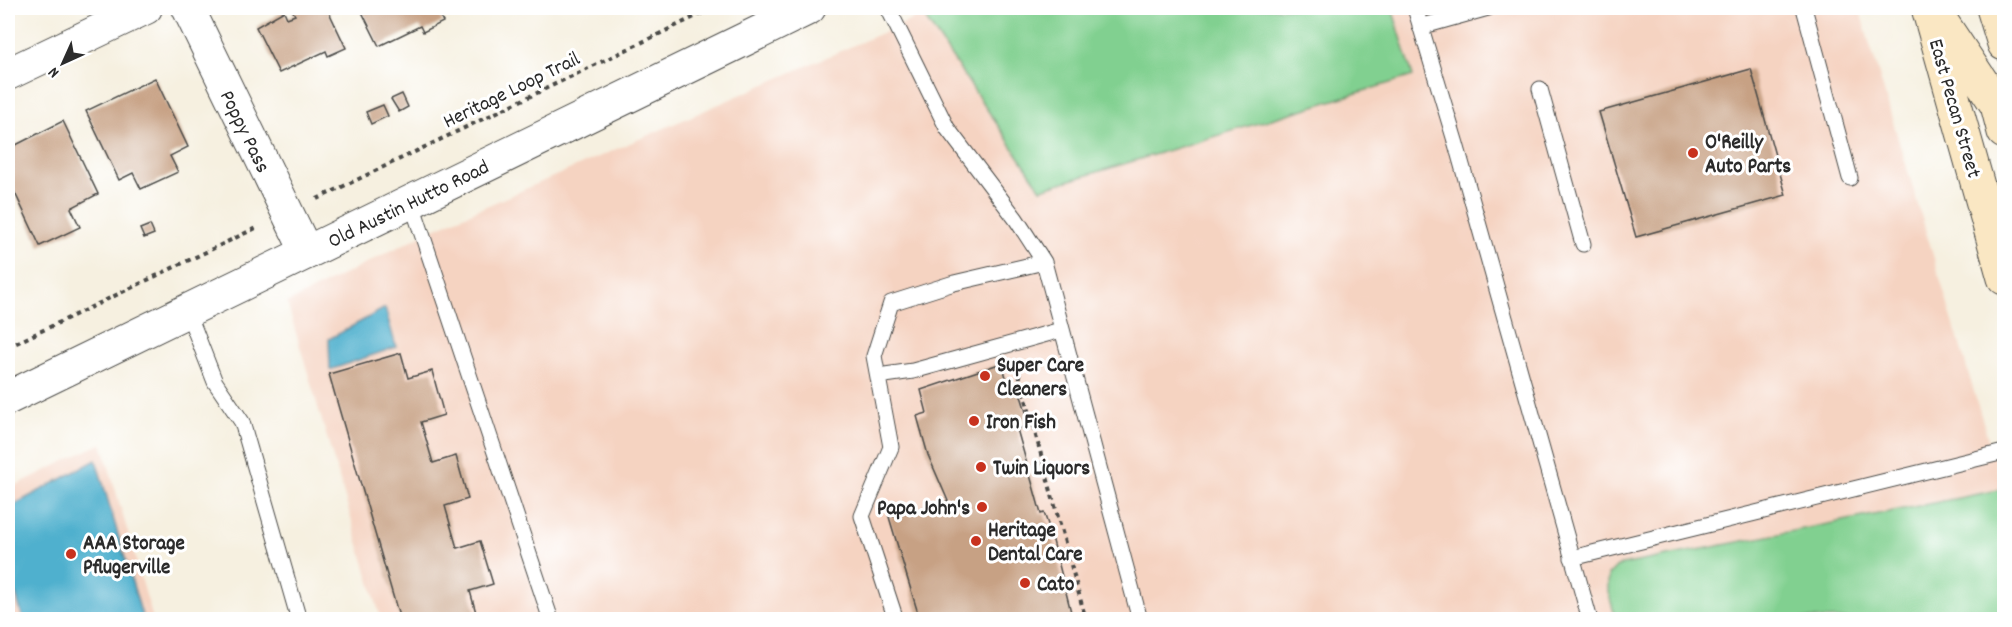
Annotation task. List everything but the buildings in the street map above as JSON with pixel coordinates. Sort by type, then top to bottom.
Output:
[{"type":"main road","points":[[1930,8],[1996,105],[2004,132]]},
{"type":"main road","name":"East Pecan Street","points":[[1930,8],[2004,278]]},
{"type":"main road","points":[[1993,8],[2004,44]]},
{"type":"street","points":[[8,74],[147,8]]},
{"type":"street","name":"Poppy Pass","points":[[188,8],[307,253]]},
{"type":"street","name":"Old Austin Hutto Road","points":[[8,398],[809,8]]},
{"type":"lane","points":[[888,8],[947,128],[1016,219],[1044,262],[1140,620]]},
{"type":"lane","points":[[1415,8],[1456,144],[1590,620]]},
{"type":"lane","points":[[1420,27],[1488,8]]},
{"type":"lane","points":[[1804,8],[1850,178]]},
{"type":"lane","points":[[1539,88],[1583,244]]},
{"type":"lane","points":[[411,201],[551,620]]},
{"type":"lane","points":[[896,620],[862,516],[891,447],[874,356],[891,303],[954,283],[1044,262]]},
{"type":"lane","points":[[187,310],[215,382],[242,422],[299,620]]},
{"type":"lane","points":[[878,376],[913,371],[1061,330]]},
{"type":"lane","points":[[1572,558],[2004,452]]},
{"type":"path","name":"Heritage Loop Trail","points":[[322,196],[713,8]]},
{"type":"path","points":[[8,347],[249,232]]},
{"type":"path","points":[[1024,360],[1018,370],[1086,620]]},
{"type":"shaded area","points":[[939,8],[1859,8],[2004,492],[2004,619],[381,619],[287,303],[436,228]]},
{"type":"shaded area","name":"AAA Storage Pflugerville","points":[[102,443],[153,619],[8,620],[8,489]]},
{"type":"green space","points":[[939,8],[1392,8],[1413,76],[1041,189],[923,15]]},
{"type":"green space","points":[[2004,489],[2004,619],[1616,619],[1608,592],[1608,575],[1617,566]]},
{"type":"water","points":[[385,308],[396,347],[330,370],[329,339]]},
{"type":"water","name":"AAA Storage Pflugerville","points":[[96,460],[143,619],[23,619],[8,567],[8,508]]},
{"type":"place","name":"O'Reilly Auto Parts","points":[[1693,153]]},
{"type":"place","name":"Super Care Cleaners","points":[[985,376]]},
{"type":"place","name":"Iron Fish","points":[[974,421]]},
{"type":"place","name":"Twin Liquors","points":[[981,467]]},
{"type":"place","name":"Papa John's","points":[[982,507]]},
{"type":"place","name":"Heritage Dental Care","points":[[976,541]]},
{"type":"place","name":"AAA Storage Pflugerville","points":[[71,554]]},
{"type":"place","name":"Cato","points":[[1025,583]]}]
